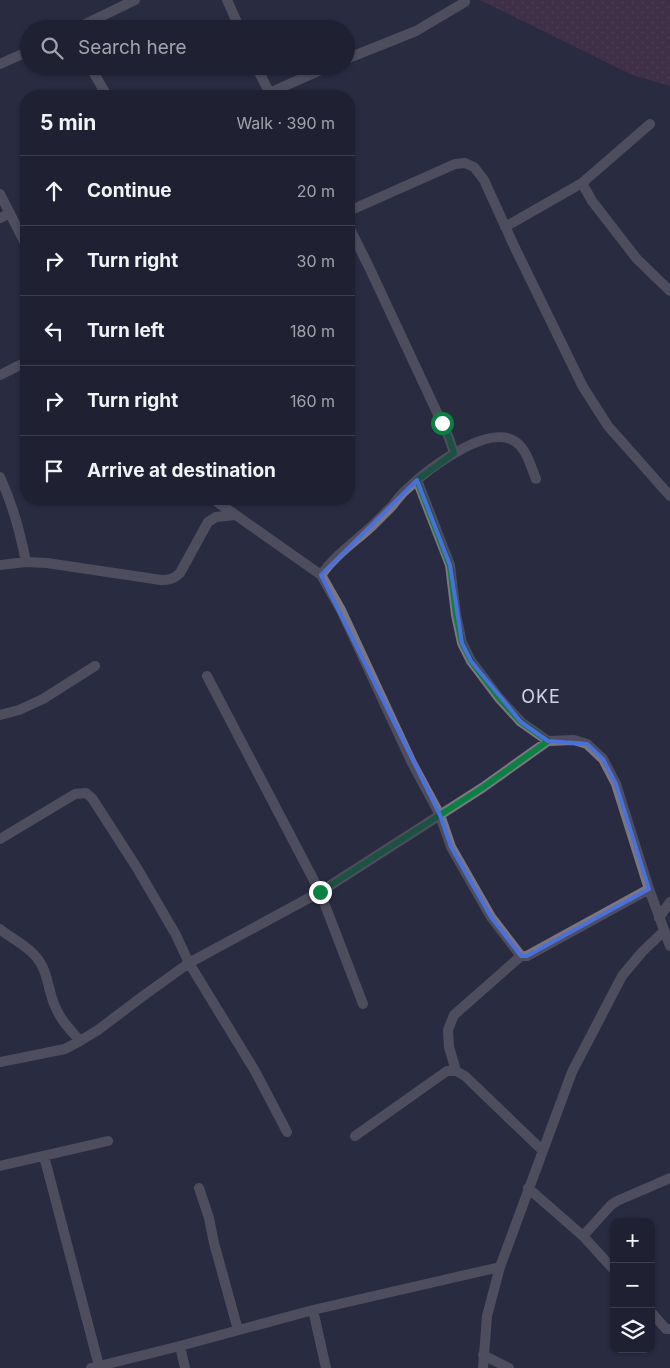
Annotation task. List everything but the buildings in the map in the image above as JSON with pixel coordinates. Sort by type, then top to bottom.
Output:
[{"type":"street","points":[[94,20],[135,0]]},
{"type":"street","points":[[228,0],[236,20]]},
{"type":"street","points":[[355,55],[416,31],[465,2]]},
{"type":"street","points":[[1,61],[20,54]]},
{"type":"street","points":[[95,75],[104,90]]},
{"type":"street","points":[[260,75],[268,90]]},
{"type":"street","points":[[279,90],[311,75]]},
{"type":"street","points":[[505,227],[582,183],[650,124]]},
{"type":"street","points":[[355,208],[455,164],[465,163],[474,167],[484,180],[583,387],[608,426],[670,496]]},
{"type":"street","points":[[582,183],[592,201],[637,259],[669,287]]},
{"type":"street","points":[[0,194],[5,216],[20,237]]},
{"type":"street","points":[[355,240],[449,438],[454,453]]},
{"type":"street","points":[[0,375],[20,365]]},
{"type":"street","points":[[321,574],[340,552],[373,524],[405,490],[454,453],[468,445],[488,438],[504,438],[516,442],[526,454],[536,479]]},
{"type":"street","points":[[0,477],[9,496],[26,562]]},
{"type":"street","points":[[417,480],[450,566],[456,615],[462,643],[471,661],[499,698],[521,722],[548,741]]},
{"type":"street","points":[[222,505],[321,574],[341,610],[412,763],[440,815],[451,847],[487,910],[520,956]]},
{"type":"street","points":[[0,565],[26,562],[47,563],[169,580],[180,573],[208,522],[216,517],[236,515]]},
{"type":"street","points":[[0,715],[18,710],[43,699],[95,666]]},
{"type":"street","points":[[206,676],[320,892],[363,1004]]},
{"type":"street","points":[[0,1062],[65,1050],[98,1030],[189,963],[320,892],[482,788],[548,741],[574,740],[587,744],[603,759],[616,784],[649,889],[670,946]]},
{"type":"street","points":[[0,839],[75,794],[86,792],[92,798],[142,876],[176,935],[189,963],[255,1071],[287,1132]]},
{"type":"street","points":[[456,1071],[449,1047],[448,1030],[454,1015],[520,956],[527,956],[649,889]]},
{"type":"street","points":[[659,918],[670,902]]},
{"type":"street","points":[[0,929],[23,944],[38,959],[44,971],[54,1004],[62,1020],[80,1040]]},
{"type":"street","points":[[483,1368],[487,1316],[500,1267],[572,1072],[622,976],[642,952],[664,931]]},
{"type":"street","points":[[355,1136],[447,1071],[456,1071],[465,1076],[542,1150]]},
{"type":"street","points":[[0,1166],[108,1141]]},
{"type":"street","points":[[44,1156],[95,1367],[313,1310],[500,1267]]},
{"type":"street","points":[[583,1236],[611,1205],[670,1178]]},
{"type":"street","points":[[199,1188],[209,1218],[238,1330]]},
{"type":"street","points":[[528,1188],[583,1236],[610,1266]]},
{"type":"street","points":[[313,1310],[326,1368]]},
{"type":"street","points":[[655,1317],[666,1329],[670,1329]]},
{"type":"street","points":[[180,1346],[185,1368]]},
{"type":"street","points":[[483,1355],[509,1368]]},
{"type":"highlighted area","points":[[417,480],[450,565],[462,643],[471,661],[521,722],[548,741],[587,744],[603,759],[616,784],[649,889],[527,956],[521,956],[491,917],[451,847],[440,815],[321,575]]},
{"type":"shaded area","points":[[480,0],[670,0],[670,86],[632,75]]},
{"type":"district","name":"OKE","points":[[541,697]]},
{"type":"route","points":[[320,892],[482,788],[548,741],[521,722],[499,698],[471,661],[462,643],[456,615],[450,566],[417,480],[454,453],[442,423]]}]
